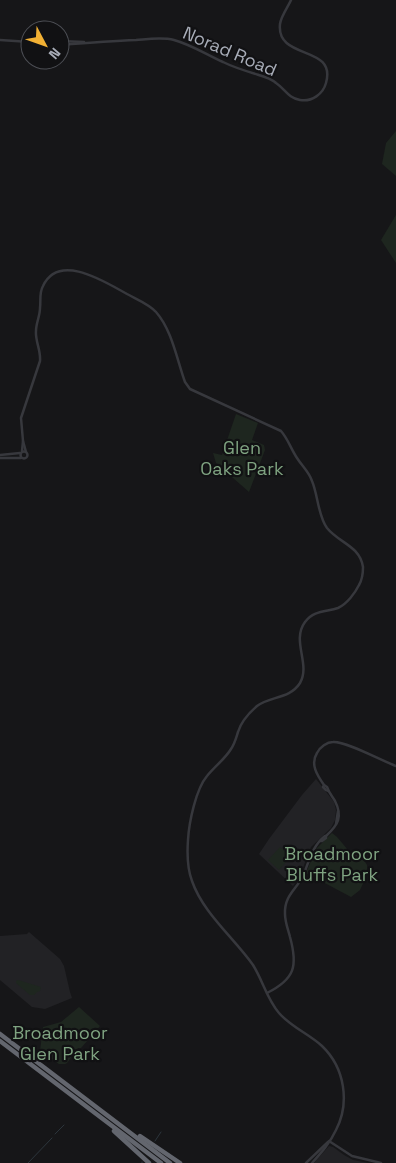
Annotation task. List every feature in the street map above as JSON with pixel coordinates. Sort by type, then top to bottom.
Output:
[{"type":"highway","points":[[0,1034],[170,1163]]},
{"type":"highway","points":[[0,1041],[161,1163]]},
{"type":"highway","points":[[95,1113],[149,1163]]},
{"type":"highway","points":[[107,1115],[180,1163]]},
{"type":"street","name":"Norad Road","points":[[70,43],[156,38],[178,41],[229,65],[270,79],[277,83],[292,98],[307,100],[312,99],[322,91],[327,82],[326,70],[322,62],[315,56],[292,48],[284,40],[280,24],[292,0]]},
{"type":"street","points":[[0,40],[20,41]]},
{"type":"street","points":[[0,456],[22,458],[27,456],[23,441],[21,418],[40,361],[36,330],[42,286],[47,279],[57,272],[67,270],[78,271],[100,279],[156,310],[168,331],[185,382],[190,389],[281,431],[312,480],[325,524],[333,534],[354,549],[360,557],[363,566],[362,580],[350,597],[338,608],[312,615],[301,628],[300,639],[303,668],[300,683],[288,694],[268,700],[257,706],[244,720],[230,752],[200,786],[189,828],[188,862],[190,877],[206,908],[252,965],[274,1007],[282,1016],[318,1042],[327,1051],[338,1070],[343,1086],[344,1106],[341,1120],[327,1146],[312,1163]]},
{"type":"street","points":[[22,458],[23,441]]},
{"type":"street","points":[[0,456],[26,452]]},
{"type":"street","points":[[266,993],[278,988],[286,981],[294,966],[294,950],[285,920],[286,903],[291,892],[302,877],[312,852],[320,841],[326,838],[339,819],[340,813],[335,802],[327,787],[316,774],[314,762],[319,750],[329,743],[342,743],[396,766]]},
{"type":"street","points":[[306,1163],[324,1144],[330,1141]]},
{"type":"street","points":[[330,1141],[352,1156],[381,1163]]},
{"type":"shaded area","points":[[316,779],[334,802],[336,810],[335,820],[331,828],[311,847],[299,878],[293,886],[259,854]]},
{"type":"shaded area","points":[[29,932],[60,959],[64,966],[72,998],[45,1009],[32,1007],[0,980],[0,936],[27,934]]},
{"type":"shaded area","points":[[329,1146],[353,1160],[368,1163],[314,1163]]},
{"type":"green space","points":[[396,131],[396,176],[382,164],[386,143]]},
{"type":"green space","points":[[396,215],[396,263],[381,240]]},
{"type":"green space","name":"Glen Oaks Park","points":[[236,414],[258,423],[252,440],[264,445],[265,450],[249,492],[216,463],[213,453],[222,455]]},
{"type":"green space","name":"Broadmoor Bluffs Park","points":[[332,833],[348,850],[363,859],[367,865],[367,875],[360,890],[351,897],[306,873],[316,849]]},
{"type":"green space","points":[[280,847],[291,856],[279,870],[268,860]]},
{"type":"green space","points":[[18,980],[41,987],[40,991],[30,995],[16,983]]},
{"type":"green space","name":"Broadmoor Glen Park","points":[[79,1007],[100,1026],[81,1048],[78,1048],[67,1063],[59,1064],[40,1051],[43,1027],[61,1022]]},
{"type":"waterway","points":[[55,1134],[64,1125]]},
{"type":"waterway","points":[[155,1141],[161,1132]]},
{"type":"waterway","points":[[28,1163],[52,1138]]}]
